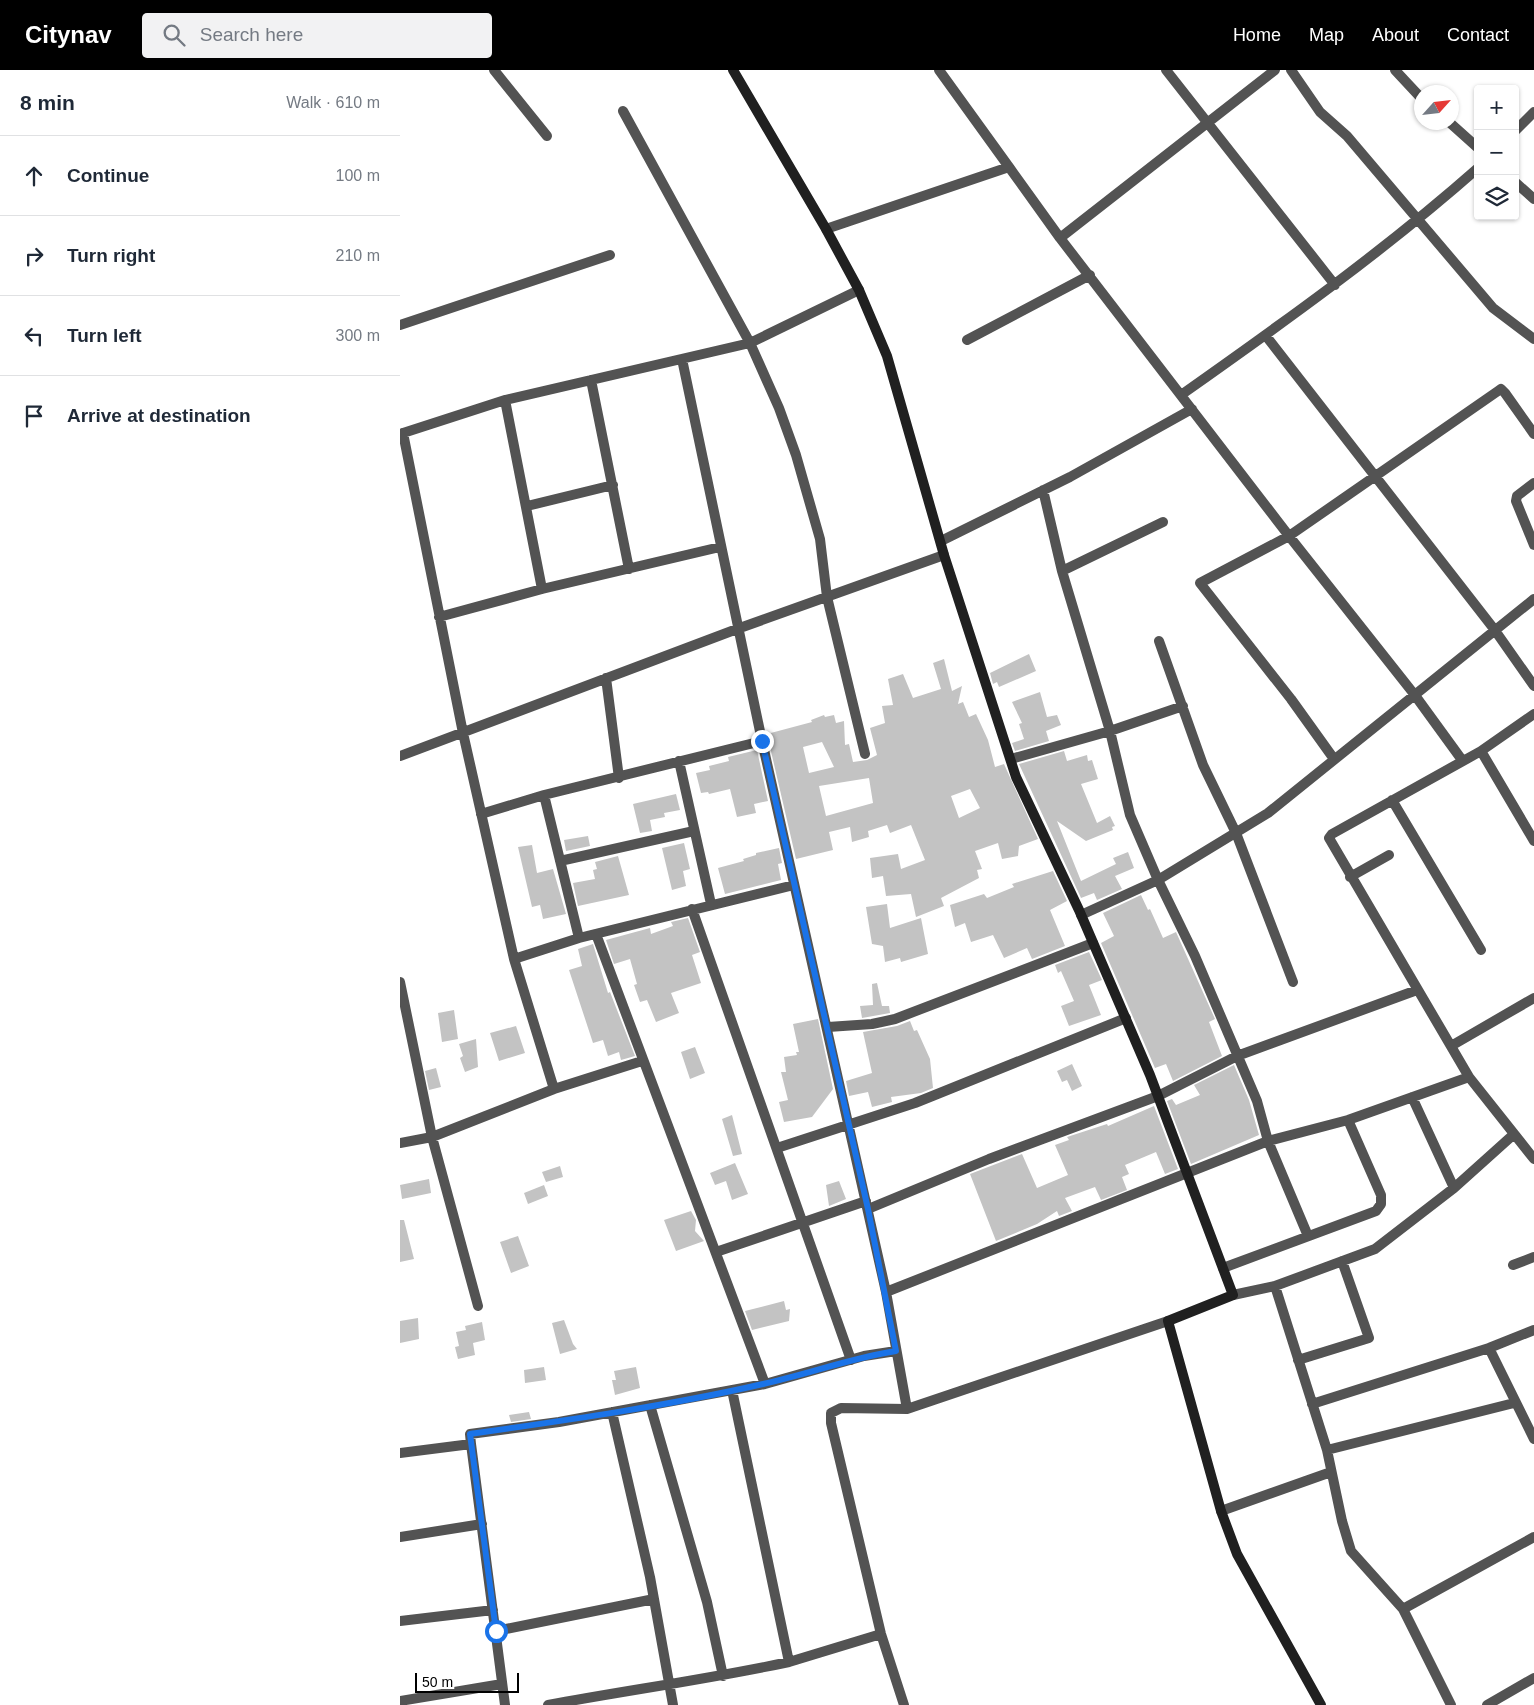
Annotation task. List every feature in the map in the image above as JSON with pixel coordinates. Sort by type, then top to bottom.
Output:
[{"type":"street","points":[[494,70],[547,136]]},
{"type":"street","points":[[733,70],[826,229],[858,290],[887,356],[944,555],[1016,777],[1081,915],[1126,1018],[1158,1096],[1233,1295]]},
{"type":"street","points":[[939,70],[1060,238],[1289,536],[1414,694],[1462,760]]},
{"type":"street","points":[[1166,70],[1206,124],[1335,285]]},
{"type":"street","points":[[1060,238],[1275,70]]},
{"type":"street","points":[[1291,70],[1320,112],[1347,136],[1420,219],[1493,308],[1534,339]]},
{"type":"street","points":[[1395,70],[1414,90]]},
{"type":"street","points":[[623,111],[750,343],[779,408],[796,455],[820,539],[827,597],[865,754]]},
{"type":"street","points":[[1516,130],[1534,112]]},
{"type":"street","points":[[1458,130],[1474,144]]},
{"type":"street","points":[[826,229],[1009,167]]},
{"type":"street","points":[[1182,396],[1335,285],[1420,219],[1474,172]]},
{"type":"street","points":[[1519,186],[1534,199]]},
{"type":"street","points":[[400,325],[610,255]]},
{"type":"street","points":[[967,340],[1090,275]]},
{"type":"street","points":[[554,1089],[514,959],[463,733],[402,434],[505,400],[750,343],[858,290]]},
{"type":"street","points":[[1266,336],[1494,629],[1534,686]]},
{"type":"street","points":[[682,359],[737,629],[886,1292],[906,1409]]},
{"type":"street","points":[[591,380],[630,569]]},
{"type":"street","points":[[1334,759],[1291,699],[1200,583],[1289,536],[1501,390],[1534,434]]},
{"type":"street","points":[[505,400],[542,589]]},
{"type":"street","points":[[941,541],[1043,490],[1192,409]]},
{"type":"street","points":[[1534,483],[1517,496],[1516,501],[1534,544]]},
{"type":"street","points":[[527,506],[614,485]]},
{"type":"street","points":[[1043,490],[1062,572],[1110,731],[1130,814],[1158,880],[1183,930],[1256,1101],[1268,1141],[1308,1236]]},
{"type":"street","points":[[1062,572],[1163,522]]},
{"type":"street","points":[[440,617],[542,589],[720,547]]},
{"type":"street","points":[[400,756],[737,629],[944,555]]},
{"type":"street","points":[[1081,915],[1158,880],[1268,813],[1494,629],[1534,599]]},
{"type":"street","points":[[1159,641],[1203,765],[1236,833],[1293,982]]},
{"type":"street","points":[[606,678],[619,778]]},
{"type":"street","points":[[1010,759],[1110,731],[1183,706]]},
{"type":"street","points":[[1534,714],[1480,751],[1332,834],[1329,838],[1469,1077],[1513,1135],[1534,1159]]},
{"type":"street","points":[[481,814],[544,795],[619,778],[762,741]]},
{"type":"street","points":[[1480,751],[1534,841]]},
{"type":"street","points":[[679,761],[711,904]]},
{"type":"street","points":[[544,795],[579,938]]},
{"type":"street","points":[[1392,800],[1480,950]]},
{"type":"street","points":[[560,861],[694,831]]},
{"type":"street","points":[[1350,876],[1389,855]]},
{"type":"street","points":[[514,959],[579,938],[794,884]]},
{"type":"street","points":[[692,909],[804,1222],[851,1360]]},
{"type":"street","points":[[596,934],[642,1061],[765,1384]]},
{"type":"street","points":[[828,1028],[872,1024],[896,1019],[1093,943]]},
{"type":"street","points":[[400,982],[432,1137],[478,1306]]},
{"type":"street","points":[[716,1252],[804,1222],[867,1205],[1158,1096],[1237,1056],[1417,990]]},
{"type":"street","points":[[1451,1046],[1533,999]]},
{"type":"street","points":[[777,1148],[915,1103],[1126,1018]]},
{"type":"street","points":[[400,1143],[432,1137],[554,1089],[642,1061]]},
{"type":"street","points":[[886,1292],[1268,1141],[1348,1120],[1469,1077]]},
{"type":"street","points":[[1412,1097],[1454,1188]]},
{"type":"street","points":[[1223,1268],[1376,1211],[1381,1204],[1381,1194],[1348,1120]]},
{"type":"street","points":[[904,1705],[881,1634],[831,1423],[831,1413],[841,1408],[906,1409],[1168,1322],[1233,1295],[1275,1286],[1375,1249],[1454,1188],[1513,1135]]},
{"type":"street","points":[[1513,1265],[1534,1257]]},
{"type":"street","points":[[1298,1360],[1370,1338],[1342,1261]]},
{"type":"street","points":[[1275,1286],[1327,1450],[1351,1551],[1403,1608],[1451,1705]]},
{"type":"street","points":[[1168,1322],[1221,1512],[1237,1554],[1321,1705]]},
{"type":"street","points":[[1312,1404],[1489,1348],[1534,1330]]},
{"type":"street","points":[[1489,1348],[1514,1403],[1534,1439]]},
{"type":"street","points":[[505,1705],[470,1434],[612,1412],[765,1384],[851,1360],[896,1351]]},
{"type":"street","points":[[732,1390],[789,1662]]},
{"type":"street","points":[[1327,1450],[1514,1403]]},
{"type":"street","points":[[650,1405],[707,1602],[723,1676]]},
{"type":"street","points":[[612,1412],[654,1599],[673,1705]]},
{"type":"street","points":[[400,1453],[471,1444]]},
{"type":"street","points":[[1221,1512],[1331,1472]]},
{"type":"street","points":[[400,1536],[482,1524]]},
{"type":"street","points":[[1403,1608],[1534,1537]]},
{"type":"street","points":[[496,1631],[654,1599]]},
{"type":"street","points":[[400,1621],[493,1610]]},
{"type":"street","points":[[548,1705],[669,1683],[723,1676],[789,1662],[881,1634]]},
{"type":"street","points":[[1487,1705],[1534,1678]]},
{"type":"street","points":[[400,1701],[502,1684]]},
{"type":"building","points":[[1029,654],[1036,671],[999,687],[997,682],[993,684],[990,673]]},
{"type":"building","points":[[944,659],[952,691],[962,686],[958,704],[963,702],[969,717],[976,714],[988,740],[995,767],[1004,764],[1038,839],[1019,846],[1018,856],[1002,859],[998,843],[975,851],[982,869],[977,870],[979,878],[941,898],[944,906],[916,917],[911,894],[886,896],[883,876],[872,878],[870,858],[898,854],[901,869],[925,860],[911,825],[890,833],[887,825],[868,831],[869,837],[852,842],[850,827],[829,832],[833,850],[796,859],[767,734],[812,722],[811,720],[824,715],[825,717],[834,715],[836,723],[844,721],[845,745],[849,744],[853,762],[867,760],[877,755],[870,728],[885,723],[882,706],[893,705],[888,679],[903,674],[913,698],[941,689],[933,663]],"holes":[[[822,742],[834,767],[809,773],[803,747]],[[869,778],[873,803],[826,816],[819,786]],[[970,789],[980,808],[959,818],[951,796]]]},
{"type":"building","points":[[1040,692],[1047,717],[1057,715],[1061,725],[1046,731],[1049,741],[1015,751],[1012,743],[1024,739],[1019,724],[1022,723],[1012,702]]},
{"type":"building","points":[[757,750],[768,801],[754,804],[756,813],[737,817],[730,789],[709,794],[708,792],[701,793],[696,773],[710,770],[709,766],[729,761],[728,757]]},
{"type":"building","points":[[1064,751],[1067,761],[1087,755],[1088,761],[1092,760],[1098,779],[1081,784],[1097,823],[1110,816],[1115,826],[1112,827],[1113,830],[1086,841],[1057,821],[1081,881],[1116,864],[1113,858],[1128,852],[1134,868],[1115,876],[1122,889],[1097,900],[1094,893],[1081,898],[1019,764]]},
{"type":"building","points":[[676,794],[680,810],[664,813],[665,817],[650,820],[652,831],[640,833],[633,804]]},
{"type":"building","points":[[588,836],[590,846],[566,851],[564,840]]},
{"type":"building","points":[[684,843],[690,869],[683,871],[686,886],[672,890],[662,848]]},
{"type":"building","points":[[532,845],[537,873],[553,869],[566,914],[543,919],[540,905],[532,907],[518,847]]},
{"type":"building","points":[[779,848],[782,863],[778,864],[781,880],[725,894],[718,868],[744,861],[743,859],[756,855],[756,853]]},
{"type":"building","points":[[618,856],[629,895],[578,906],[573,883],[595,879],[593,870],[597,869],[595,862]]},
{"type":"building","points":[[1053,871],[1067,901],[1050,910],[1065,946],[1032,959],[1027,948],[1004,958],[993,935],[971,942],[965,923],[955,927],[950,905],[984,894],[987,898],[1014,887],[1012,884]]},
{"type":"building","points":[[1141,895],[1148,910],[1150,909],[1163,938],[1176,932],[1215,1019],[1209,1022],[1222,1056],[1173,1081],[1166,1064],[1155,1068],[1101,943],[1114,936],[1103,913]]},
{"type":"building","points":[[887,904],[890,928],[921,918],[928,954],[901,962],[900,958],[885,962],[883,946],[872,944],[866,907]]},
{"type":"building","points":[[688,918],[700,952],[692,955],[701,983],[671,993],[679,1013],[656,1022],[647,1000],[640,1002],[634,985],[637,984],[630,959],[614,964],[606,940],[650,928],[651,934],[673,926],[671,922]]},
{"type":"building","points":[[593,944],[608,993],[610,992],[635,1056],[621,1060],[619,1052],[608,1056],[603,1040],[593,1043],[569,970],[582,966],[578,949]]},
{"type":"building","points":[[1089,952],[1102,980],[1089,985],[1101,1015],[1069,1026],[1061,1006],[1074,1001],[1061,971],[1058,973],[1055,965]]},
{"type":"building","points":[[877,983],[882,1006],[889,1006],[890,1013],[862,1018],[860,1006],[873,1005],[872,984]]},
{"type":"building","points":[[454,1010],[458,1039],[442,1042],[438,1013]]},
{"type":"building","points":[[818,1019],[833,1089],[812,1117],[784,1122],[779,1102],[788,1100],[781,1072],[786,1072],[784,1057],[797,1055],[796,1052],[799,1052],[793,1024]]},
{"type":"building","points":[[910,1021],[914,1031],[917,1030],[930,1059],[933,1088],[921,1093],[891,1097],[892,1102],[872,1107],[868,1092],[849,1096],[846,1081],[872,1073],[863,1032],[897,1026]]},
{"type":"building","points":[[516,1026],[525,1053],[499,1061],[490,1033]]},
{"type":"building","points":[[476,1039],[478,1067],[465,1072],[460,1058],[463,1056],[459,1044]]},
{"type":"building","points":[[695,1047],[705,1073],[690,1079],[681,1052]]},
{"type":"building","points":[[1072,1064],[1082,1086],[1072,1091],[1067,1080],[1062,1082],[1057,1071]]},
{"type":"building","points":[[1234,1065],[1249,1100],[1259,1135],[1191,1164],[1167,1101],[1172,1099],[1176,1105],[1200,1095],[1194,1085]]},
{"type":"building","points":[[436,1068],[441,1087],[429,1090],[425,1071]]},
{"type":"building","points":[[1154,1106],[1178,1169],[1165,1174],[1156,1152],[1125,1165],[1129,1174],[1122,1177],[1127,1190],[1101,1200],[1095,1187],[1065,1198],[1072,1211],[1059,1216],[1057,1211],[1037,1224],[996,1241],[970,1174],[1022,1154],[1037,1188],[1068,1175],[1055,1145],[1069,1140],[1067,1137],[1107,1124],[1108,1126]]},
{"type":"building","points":[[732,1115],[742,1154],[733,1156],[722,1119]]},
{"type":"building","points":[[735,1163],[748,1194],[732,1200],[726,1181],[715,1185],[710,1173]]},
{"type":"building","points":[[560,1166],[563,1177],[546,1182],[542,1172]]},
{"type":"building","points":[[429,1179],[431,1193],[402,1199],[400,1185]]},
{"type":"building","points":[[839,1181],[846,1199],[829,1206],[826,1185]]},
{"type":"building","points":[[544,1185],[548,1196],[528,1204],[524,1193]]},
{"type":"building","points":[[691,1211],[696,1220],[695,1231],[704,1241],[676,1251],[664,1220]]},
{"type":"building","points":[[400,1220],[404,1220],[414,1259],[400,1262]]},
{"type":"building","points":[[518,1236],[529,1266],[511,1273],[500,1242]]},
{"type":"building","points":[[784,1301],[786,1310],[790,1309],[789,1321],[752,1330],[745,1311]]},
{"type":"building","points":[[418,1318],[419,1339],[400,1343],[400,1321]]},
{"type":"building","points":[[564,1320],[573,1344],[577,1349],[560,1354],[552,1323]]},
{"type":"building","points":[[482,1322],[485,1340],[473,1343],[475,1355],[458,1359],[455,1347],[459,1346],[456,1332],[466,1330],[465,1326]]},
{"type":"building","points":[[544,1367],[546,1380],[525,1383],[524,1370]]},
{"type":"building","points":[[636,1367],[640,1388],[615,1395],[612,1380],[616,1380],[614,1371]]},
{"type":"building","points":[[529,1412],[531,1419],[511,1422],[509,1415]]},
{"type":"route","points":[[496,1631],[470,1434],[559,1422],[765,1384],[864,1356],[896,1351],[886,1292],[868,1209],[762,741]]}]
